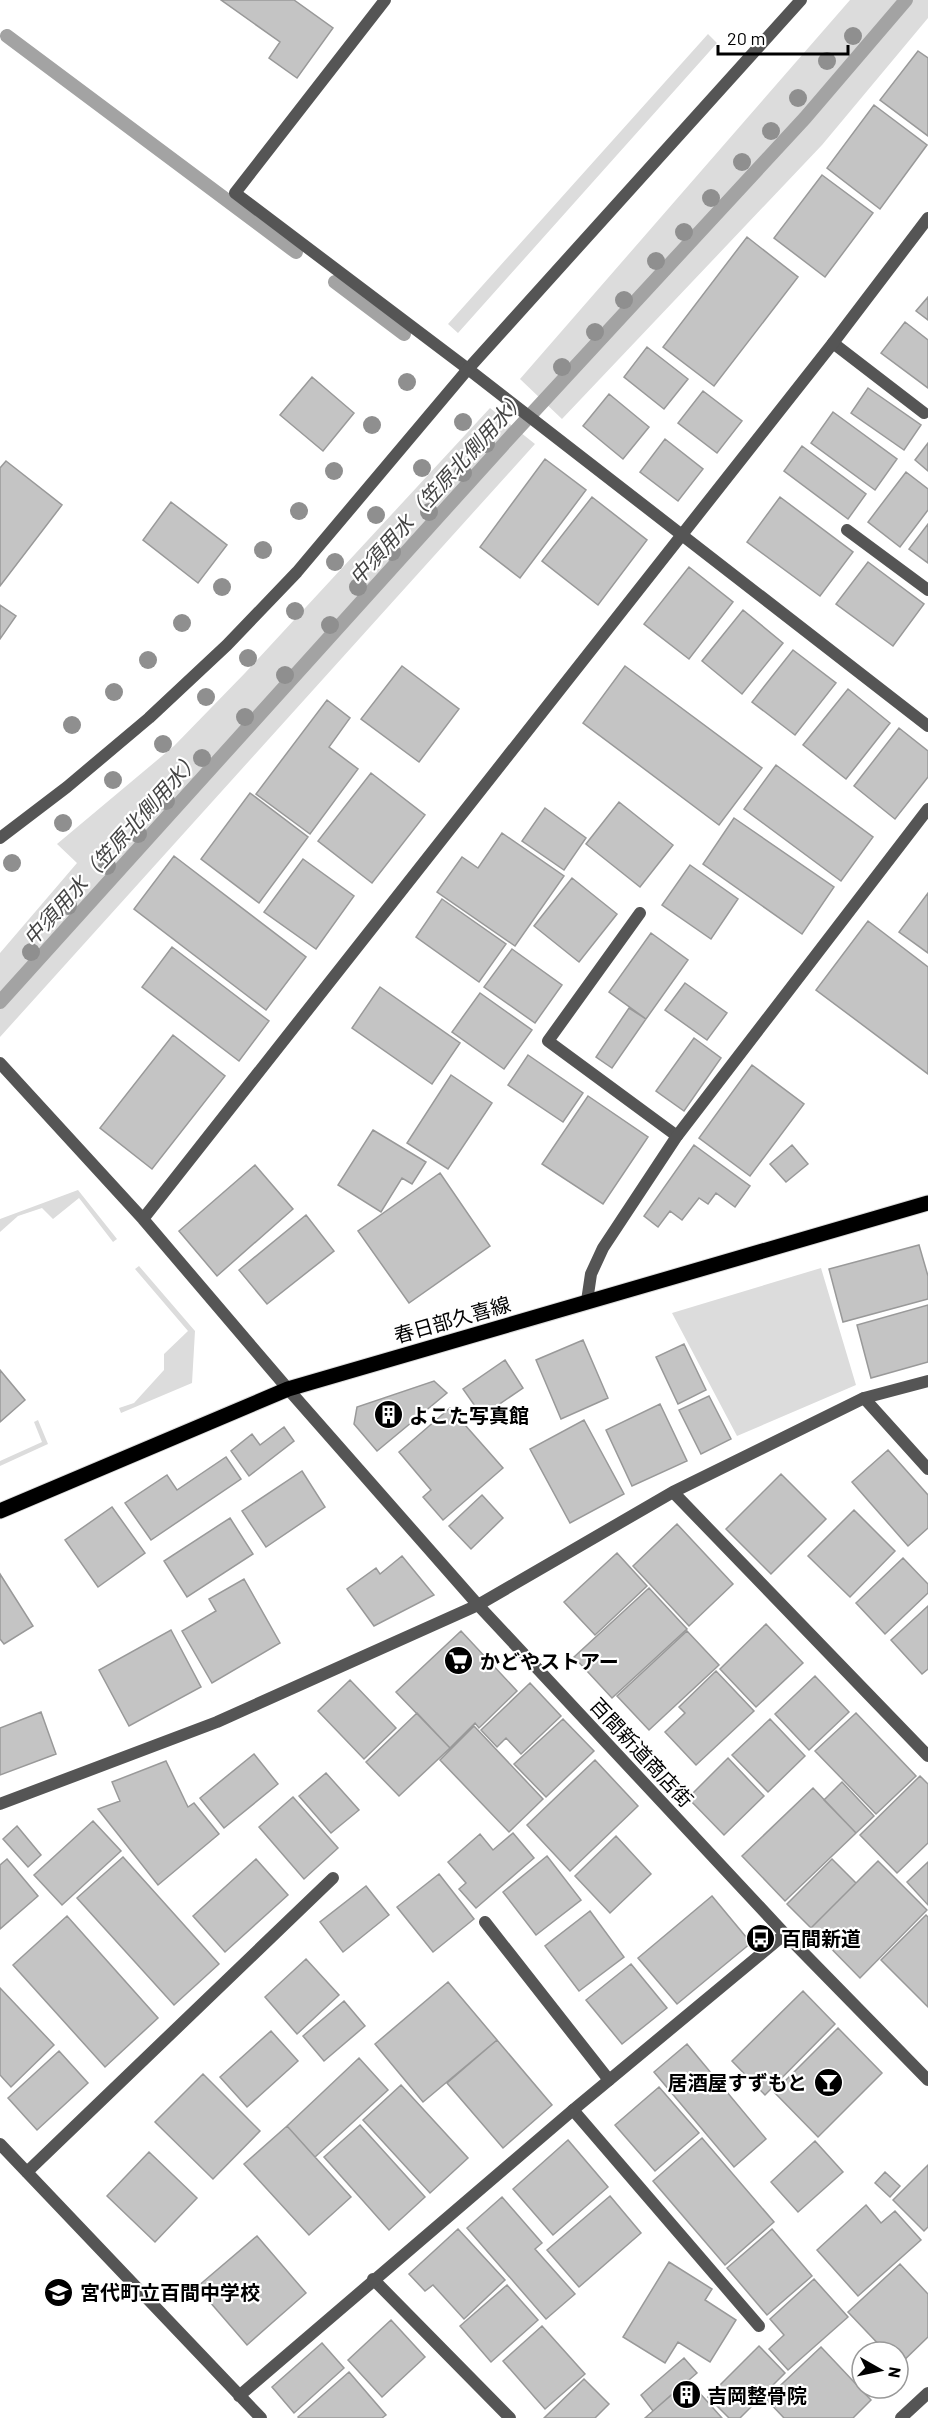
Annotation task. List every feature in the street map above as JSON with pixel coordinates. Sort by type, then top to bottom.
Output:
[{"type":"main road","name":"春日部久喜線","points":[[0,1511],[288,1389],[928,1203]]},
{"type":"street","points":[[384,0],[236,193],[500,392],[680,535],[928,726]]},
{"type":"street","points":[[0,838],[68,788],[122,741],[227,645],[297,572],[468,369],[801,0]]},
{"type":"street","points":[[142,1219],[833,343],[928,218]]},
{"type":"street","points":[[833,343],[924,413]]},
{"type":"street","points":[[847,530],[928,590]]},
{"type":"street","points":[[587,1301],[591,1274],[603,1248],[677,1136],[928,809]]},
{"type":"street","points":[[640,913],[548,1041],[677,1136]]},
{"type":"street","name":"百間新道商店街","points":[[0,1063],[142,1219],[478,1605],[785,1934],[928,2080]]},
{"type":"street","points":[[0,1804],[217,1722],[478,1605],[673,1492],[864,1398],[928,1381]]},
{"type":"street","points":[[864,1398],[928,1468]]},
{"type":"street","points":[[673,1492],[928,1756]]},
{"type":"street","points":[[27,2172],[333,1878]]},
{"type":"street","points":[[485,1922],[609,2080]]},
{"type":"street","points":[[239,2396],[573,2110],[785,1934]]},
{"type":"street","points":[[573,2110],[759,2326]]},
{"type":"street","points":[[0,2144],[261,2418]]},
{"type":"street","points":[[374,2279],[510,2418]]},
{"type":"street","points":[[901,2418],[928,2393]]},
{"type":"shaded area","points":[[850,0],[928,0],[928,18],[822,145],[562,419],[520,379]]},
{"type":"shaded area","points":[[708,34],[717,43],[458,333],[448,324]]},
{"type":"shaded area","points":[[490,408],[535,444],[0,1037],[0,953],[77,863],[57,844],[174,746],[245,673]]},
{"type":"shaded area","points":[[78,1190],[117,1239],[113,1242],[79,1198],[53,1219],[42,1208],[18,1216],[0,1232],[0,1219]]},
{"type":"shaded area","points":[[139,1266],[195,1331],[192,1383],[121,1413],[119,1408],[134,1403],[164,1370],[164,1354],[188,1331],[135,1269]]},
{"type":"shaded area","points":[[821,1268],[856,1385],[737,1436],[672,1313]]},
{"type":"shaded area","points":[[38,1420],[48,1444],[0,1466],[0,1461],[42,1442],[34,1422]]},
{"type":"building","points":[[221,0],[294,0],[333,28],[297,78],[269,58],[280,42]]},
{"type":"building","points":[[918,51],[928,58],[928,136],[880,100]]},
{"type":"building","points":[[874,105],[927,145],[880,209],[827,168]]},
{"type":"building","points":[[822,175],[873,213],[825,277],[774,238]]},
{"type":"building","points":[[747,237],[798,277],[714,386],[663,347]]},
{"type":"building","points":[[928,297],[928,320],[916,311]]},
{"type":"building","points":[[905,322],[928,340],[928,388],[881,353]]},
{"type":"building","points":[[647,347],[688,379],[664,409],[624,377]]},
{"type":"building","points":[[312,377],[354,413],[323,451],[280,415]]},
{"type":"building","points":[[868,388],[921,425],[904,450],[851,413]]},
{"type":"building","points":[[703,391],[742,421],[717,453],[678,423]]},
{"type":"building","points":[[609,394],[649,427],[623,459],[583,426]]},
{"type":"building","points":[[833,412],[897,459],[875,490],[811,443]]},
{"type":"building","points":[[665,439],[703,469],[678,501],[640,472]]},
{"type":"building","points":[[928,443],[928,471],[915,460]]},
{"type":"building","points":[[802,446],[866,494],[848,519],[784,471]]},
{"type":"building","points":[[545,459],[586,490],[520,578],[480,547]]},
{"type":"building","points":[[6,461],[62,505],[0,586],[0,468]]},
{"type":"building","points":[[906,472],[928,489],[928,510],[900,547],[868,522]]},
{"type":"building","points":[[592,497],[647,540],[598,605],[542,561]]},
{"type":"building","points":[[780,497],[853,552],[820,596],[747,542]]},
{"type":"building","points":[[171,502],[227,545],[198,583],[143,540]]},
{"type":"building","points":[[928,524],[928,563],[909,549]]},
{"type":"building","points":[[868,562],[924,604],[893,646],[836,604]]},
{"type":"building","points":[[689,567],[733,602],[689,659],[644,624]]},
{"type":"building","points":[[0,605],[16,616],[0,639]]},
{"type":"building","points":[[743,610],[783,643],[742,694],[702,661]]},
{"type":"building","points":[[793,650],[836,683],[795,735],[752,702]]},
{"type":"building","points":[[402,666],[459,709],[419,762],[361,719]]},
{"type":"building","points":[[625,666],[762,768],[719,825],[583,723]]},
{"type":"building","points":[[848,689],[890,723],[846,779],[803,745]]},
{"type":"building","points":[[327,700],[350,718],[329,747],[358,769],[310,834],[256,794]]},
{"type":"building","points":[[899,728],[928,751],[928,777],[895,819],[854,786]]},
{"type":"building","points":[[776,765],[873,837],[841,881],[744,809]]},
{"type":"building","points":[[371,773],[425,815],[372,883],[318,841]]},
{"type":"building","points":[[250,793],[308,837],[259,903],[201,859]]},
{"type":"building","points":[[619,802],[673,845],[640,887],[586,844]]},
{"type":"building","points":[[545,808],[586,838],[564,870],[522,841]]},
{"type":"building","points":[[734,818],[834,887],[802,934],[703,864]]},
{"type":"building","points":[[502,833],[564,876],[515,946],[437,892],[462,857],[478,868]]},
{"type":"building","points":[[174,856],[306,957],[266,1010],[134,909]]},
{"type":"building","points":[[303,859],[354,896],[316,949],[264,912]]},
{"type":"building","points":[[690,865],[738,899],[711,939],[662,905]]},
{"type":"building","points":[[572,878],[617,914],[579,962],[534,926]]},
{"type":"building","points":[[928,893],[928,953],[899,932]]},
{"type":"building","points":[[442,899],[506,944],[479,982],[416,937]]},
{"type":"building","points":[[868,921],[928,967],[928,1074],[816,990]]},
{"type":"building","points":[[651,933],[688,960],[646,1019],[609,992]]},
{"type":"building","points":[[172,947],[269,1021],[239,1061],[142,987]]},
{"type":"building","points":[[512,949],[562,985],[535,1023],[484,987]]},
{"type":"building","points":[[685,983],[727,1013],[707,1040],[665,1010]]},
{"type":"building","points":[[380,987],[460,1043],[432,1084],[352,1028]]},
{"type":"building","points":[[480,993],[532,1030],[504,1069],[452,1032]]},
{"type":"building","points":[[629,1008],[646,1019],[612,1068],[596,1057]]},
{"type":"building","points":[[173,1035],[225,1076],[152,1169],[100,1128]]},
{"type":"building","points":[[694,1038],[721,1058],[684,1111],[656,1091]]},
{"type":"building","points":[[528,1055],[583,1093],[563,1122],[508,1085]]},
{"type":"building","points":[[752,1065],[804,1104],[750,1176],[699,1138]]},
{"type":"building","points":[[451,1075],[492,1103],[448,1169],[407,1143]]},
{"type":"building","points":[[588,1096],[648,1137],[603,1204],[542,1164]]},
{"type":"building","points":[[373,1130],[426,1162],[412,1184],[402,1178],[381,1212],[338,1185]]},
{"type":"building","points":[[694,1145],[750,1186],[735,1207],[716,1193],[708,1204],[699,1198],[682,1220],[670,1211],[658,1227],[644,1216]]},
{"type":"building","points":[[792,1145],[808,1164],[786,1182],[770,1164]]},
{"type":"building","points":[[255,1165],[293,1209],[217,1276],[179,1231]]},
{"type":"building","points":[[440,1173],[490,1246],[409,1303],[358,1231]]},
{"type":"building","points":[[306,1215],[334,1251],[267,1304],[239,1270]]},
{"type":"building","points":[[919,1245],[928,1276],[928,1299],[843,1322],[829,1269]]},
{"type":"building","points":[[928,1305],[928,1362],[871,1378],[857,1325]]},
{"type":"building","points":[[583,1340],[608,1398],[561,1419],[536,1360]]},
{"type":"building","points":[[684,1344],[706,1390],[678,1404],[656,1357]]},
{"type":"building","points":[[505,1360],[523,1388],[482,1416],[463,1389]]},
{"type":"building","points":[[0,1370],[25,1400],[0,1422]]},
{"type":"building","name":"よこた写真館","points":[[434,1381],[447,1393],[377,1451],[354,1424],[357,1407]]},
{"type":"building","points":[[709,1396],[731,1439],[701,1454],[679,1410]]},
{"type":"building","points":[[660,1404],[687,1461],[632,1486],[606,1430]]},
{"type":"building","points":[[450,1408],[503,1468],[443,1520],[423,1497],[431,1490],[399,1452]]},
{"type":"building","points":[[584,1420],[624,1494],[570,1523],[530,1449]]},
{"type":"building","points":[[284,1427],[294,1441],[249,1476],[231,1451],[252,1434],[260,1445]]},
{"type":"building","points":[[888,1450],[928,1495],[928,1528],[908,1546],[852,1482]]},
{"type":"building","points":[[226,1457],[241,1479],[151,1540],[125,1503],[167,1475],[177,1490]]},
{"type":"building","points":[[302,1471],[325,1507],[266,1547],[242,1511]]},
{"type":"building","points":[[781,1474],[826,1519],[771,1574],[726,1529]]},
{"type":"building","points":[[482,1495],[503,1518],[471,1549],[449,1526]]},
{"type":"building","points":[[112,1507],[145,1553],[98,1587],[65,1540]]},
{"type":"building","points":[[854,1510],[895,1551],[850,1597],[808,1556]]},
{"type":"building","points":[[230,1518],[253,1554],[187,1597],[164,1561]]},
{"type":"building","points":[[677,1524],[733,1584],[689,1626],[633,1566]]},
{"type":"building","points":[[617,1553],[647,1586],[595,1635],[564,1602]]},
{"type":"building","points":[[402,1556],[434,1595],[374,1626],[347,1589],[376,1568],[380,1574]]},
{"type":"building","points":[[903,1558],[928,1584],[928,1593],[885,1634],[856,1603]]},
{"type":"building","points":[[0,1574],[33,1626],[4,1644],[0,1639]]},
{"type":"building","points":[[244,1579],[280,1643],[212,1683],[182,1631],[216,1611],[209,1599]]},
{"type":"building","points":[[649,1588],[687,1629],[612,1698],[574,1657]]},
{"type":"building","points":[[928,1606],[928,1669],[922,1674],[891,1640]]},
{"type":"building","points":[[766,1624],[803,1663],[756,1707],[720,1669]]},
{"type":"building","points":[[171,1630],[201,1687],[129,1726],[99,1670]]},
{"type":"building","name":"かどやストアー","points":[[461,1631],[517,1691],[479,1728],[475,1723],[450,1748],[396,1692]]},
{"type":"building","points":[[687,1631],[719,1665],[649,1730],[617,1696]]},
{"type":"building","points":[[716,1671],[754,1711],[696,1765],[665,1732],[685,1713],[679,1707]]},
{"type":"building","points":[[815,1676],[849,1712],[809,1750],[775,1714]]},
{"type":"building","points":[[350,1680],[396,1728],[364,1759],[318,1711]]},
{"type":"building","points":[[530,1683],[561,1716],[521,1754],[506,1738],[497,1747],[481,1730]]},
{"type":"building","points":[[41,1712],[56,1754],[0,1775],[0,1728]]},
{"type":"building","points":[[417,1713],[450,1748],[399,1796],[366,1762]]},
{"type":"building","points":[[856,1713],[916,1776],[876,1814],[815,1751]]},
{"type":"building","points":[[563,1719],[594,1751],[546,1797],[514,1764]]},
{"type":"building","points":[[770,1719],[805,1756],[768,1792],[732,1755]]},
{"type":"building","points":[[474,1726],[543,1799],[509,1832],[440,1760]]},
{"type":"building","points":[[254,1754],[278,1784],[224,1828],[200,1798]]},
{"type":"building","points":[[728,1758],[764,1796],[724,1835],[688,1798]]},
{"type":"building","points":[[595,1760],[638,1806],[570,1871],[527,1825]]},
{"type":"building","points":[[166,1761],[188,1807],[194,1803],[219,1834],[158,1885],[98,1809],[120,1801],[112,1782]]},
{"type":"building","points":[[326,1773],[359,1810],[331,1833],[299,1796]]},
{"type":"building","points":[[920,1776],[928,1784],[928,1843],[897,1873],[860,1835]]},
{"type":"building","points":[[842,1782],[874,1816],[856,1833],[824,1800]]},
{"type":"building","points":[[813,1788],[856,1833],[785,1901],[742,1856]]},
{"type":"building","points":[[293,1797],[338,1848],[304,1879],[259,1827]]},
{"type":"building","points":[[93,1821],[121,1851],[62,1905],[34,1875]]},
{"type":"building","points":[[17,1826],[41,1855],[28,1867],[3,1839]]},
{"type":"building","points":[[513,1833],[534,1858],[476,1908],[459,1889],[466,1883],[448,1862],[480,1834],[493,1850]]},
{"type":"building","points":[[616,1836],[651,1874],[610,1913],[575,1876]]},
{"type":"building","points":[[547,1856],[581,1900],[536,1935],[503,1892]]},
{"type":"building","points":[[123,1857],[219,1964],[174,2005],[77,1898]]},
{"type":"building","points":[[7,1859],[38,1896],[0,1929],[0,1865]]},
{"type":"building","points":[[256,1859],[288,1895],[225,1952],[193,1916]]},
{"type":"building","points":[[832,1859],[856,1883],[811,1928],[787,1904]]},
{"type":"building","points":[[878,1861],[927,1910],[860,1978],[811,1928]]},
{"type":"building","points":[[928,1862],[928,1905],[907,1882]]},
{"type":"building","points":[[439,1874],[474,1919],[433,1952],[397,1907]]},
{"type":"building","points":[[366,1886],[389,1915],[343,1952],[320,1922]]},
{"type":"building","points":[[712,1896],[751,1943],[677,2004],[638,1958]]},
{"type":"building","points":[[590,1911],[624,1957],[579,1991],[545,1946]]},
{"type":"building","points":[[926,1915],[928,1917],[928,2007],[881,1960]]},
{"type":"building","points":[[67,1916],[158,2018],[105,2067],[13,1965]]},
{"type":"building","points":[[306,1959],[339,1995],[297,2034],[265,1997]]},
{"type":"building","points":[[631,1964],[667,2008],[622,2044],[586,2000]]},
{"type":"building","points":[[448,1982],[497,2040],[423,2102],[375,2044]]},
{"type":"building","points":[[0,1988],[54,2045],[11,2087],[0,2075]]},
{"type":"building","points":[[803,1991],[835,2024],[765,2095],[732,2061]]},
{"type":"building","points":[[344,2001],[365,2026],[324,2061],[303,2036]]},
{"type":"building","name":"居酒屋すずもと","points":[[838,2028],[882,2073],[818,2137],[774,2092]]},
{"type":"building","points":[[271,2031],[298,2061],[247,2107],[220,2077]]},
{"type":"building","points":[[497,2040],[552,2105],[503,2148],[447,2083]]},
{"type":"building","points":[[687,2044],[766,2139],[734,2167],[654,2072]]},
{"type":"building","points":[[59,2051],[88,2083],[37,2130],[8,2098]]},
{"type":"building","points":[[359,2058],[388,2090],[315,2157],[287,2126]]},
{"type":"building","points":[[203,2074],[260,2131],[213,2179],[155,2122]]},
{"type":"building","points":[[401,2085],[468,2158],[430,2193],[363,2120]]},
{"type":"building","points":[[659,2087],[699,2133],[655,2171],[615,2125]]},
{"type":"building","points":[[360,2125],[425,2197],[389,2230],[324,2157]]},
{"type":"building","points":[[287,2126],[351,2197],[309,2235],[244,2164]]},
{"type":"building","points":[[702,2138],[774,2222],[725,2265],[653,2181]]},
{"type":"building","points":[[568,2140],[608,2187],[553,2235],[513,2189]]},
{"type":"building","points":[[815,2141],[843,2172],[798,2212],[771,2182]]},
{"type":"building","points":[[149,2152],[197,2198],[155,2242],[107,2196]]},
{"type":"building","points":[[928,2165],[928,2227],[924,2231],[893,2200]]},
{"type":"building","points":[[885,2172],[900,2186],[890,2197],[875,2183]]},
{"type":"building","points":[[610,2196],[641,2233],[579,2287],[547,2250]]},
{"type":"building","points":[[502,2197],[542,2243],[535,2249],[575,2294],[546,2319],[467,2228]]},
{"type":"building","points":[[866,2205],[881,2223],[895,2211],[921,2240],[858,2296],[817,2250]]},
{"type":"building","points":[[458,2229],[505,2280],[464,2319],[433,2285],[425,2291],[409,2274]]},
{"type":"building","points":[[772,2229],[812,2276],[767,2315],[727,2268]]},
{"type":"building","points":[[257,2236],[306,2293],[247,2345],[197,2287]]},
{"type":"building","points":[[669,2262],[712,2289],[705,2300],[736,2320],[710,2362],[678,2342],[665,2363],[623,2337]]},
{"type":"building","points":[[900,2264],[928,2294],[928,2337],[910,2354],[910,2340],[875,2340],[848,2312]]},
{"type":"building","points":[[814,2279],[848,2317],[788,2370],[769,2349],[784,2335],[770,2319]]},
{"type":"building","points":[[507,2285],[538,2320],[491,2362],[460,2326]]},
{"type":"building","points":[[391,2320],[425,2357],[382,2397],[348,2360]]},
{"type":"building","points":[[542,2326],[585,2374],[545,2409],[503,2361]]},
{"type":"building","points":[[322,2343],[344,2368],[294,2413],[272,2387]]},
{"type":"building","points":[[759,2346],[785,2373],[740,2418],[729,2418],[708,2397]]},
{"type":"building","points":[[821,2347],[850,2378],[850,2400],[871,2400],[853,2418],[784,2418],[766,2399]]},
{"type":"building","points":[[684,2358],[697,2373],[653,2411],[641,2395]]},
{"type":"building","points":[[349,2372],[386,2415],[382,2418],[298,2417]]},
{"type":"building","points":[[584,2379],[609,2404],[595,2418],[544,2418]]},
{"type":"building","name":"吉岡整骨院","points":[[688,2380],[722,2418],[645,2418],[653,2411]]},
{"type":"waterway","name":"中須用水（笠原北側用水）","points":[[0,1002],[512,435],[805,118],[906,0]]},
{"type":"waterway","points":[[7,36],[296,252]]},
{"type":"waterway","points":[[335,282],[404,334]]},
{"type":"place","name":"よこた写真館","points":[[388,1415]]},
{"type":"place","name":"かどやストアー","points":[[459,1661]]},
{"type":"place","name":"百間新道","points":[[760,1938]]},
{"type":"place","name":"居酒屋すずもと","points":[[828,2082]]},
{"type":"place","name":"宮代町立百間中学校","points":[[59,2292]]},
{"type":"place","name":"吉岡整骨院","points":[[686,2395]]}]
